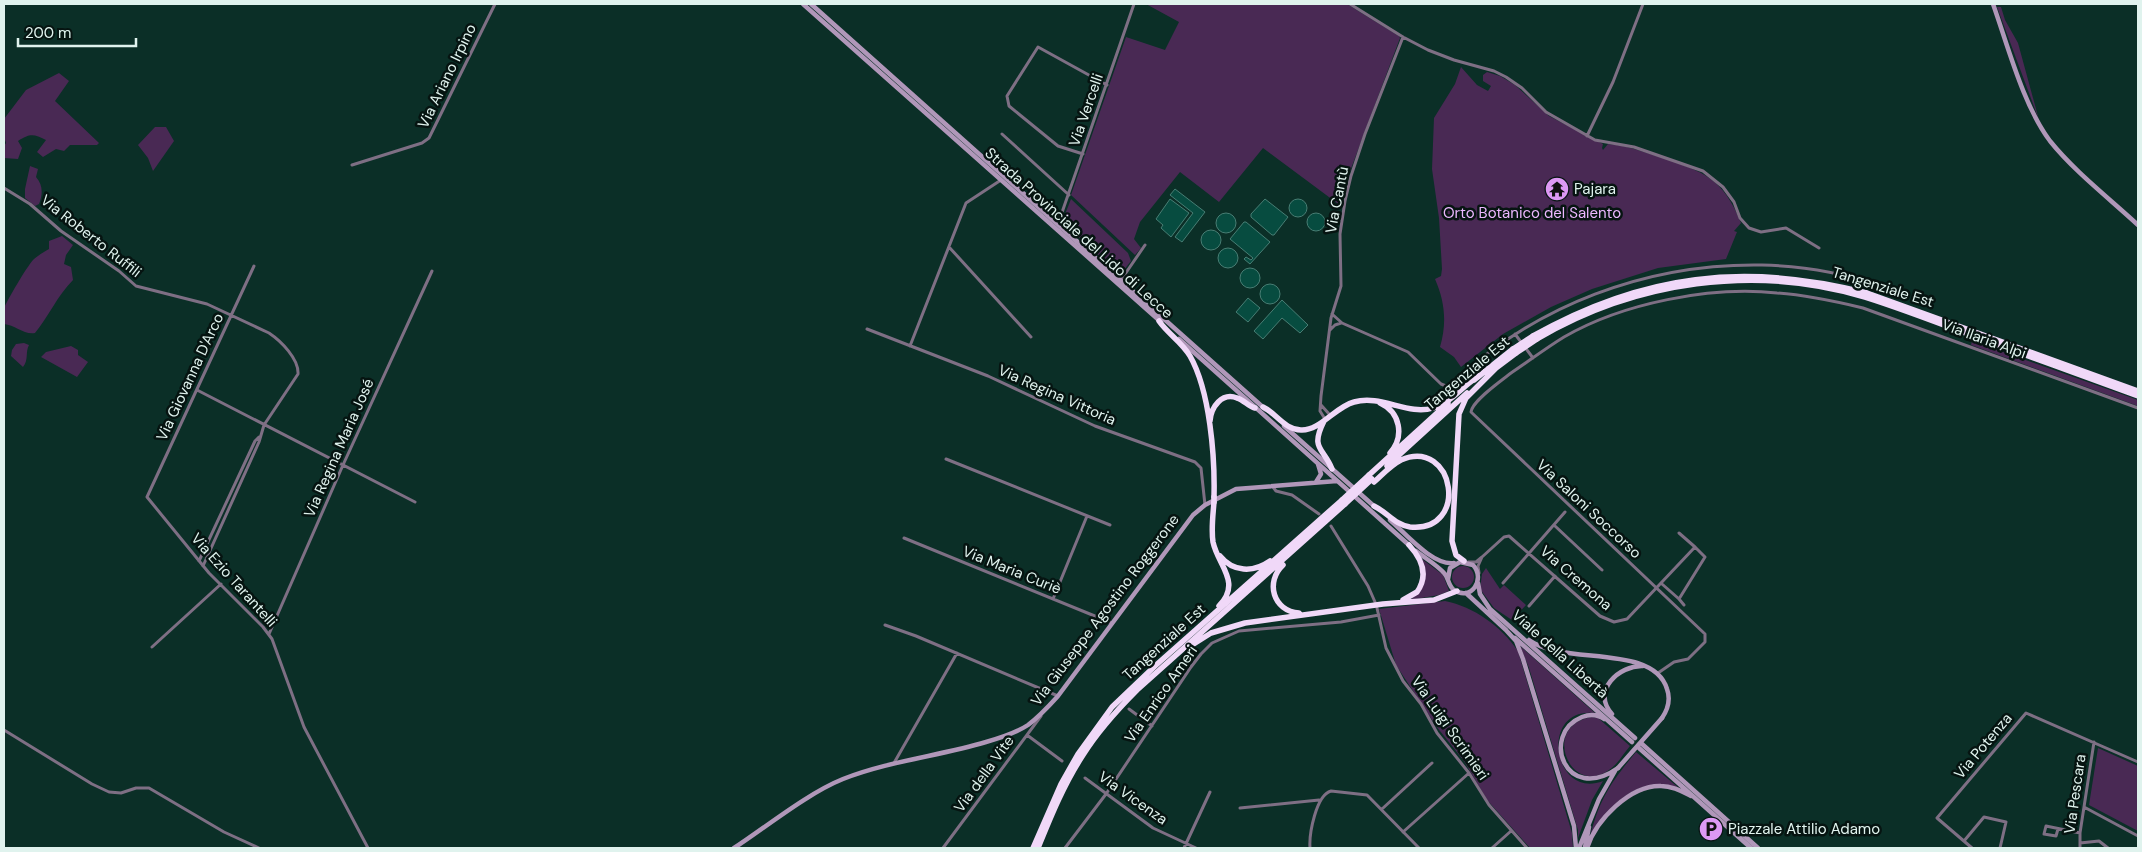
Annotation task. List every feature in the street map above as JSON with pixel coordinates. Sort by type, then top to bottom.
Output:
[{"type":"highway","name":"Tangenziale Est","points":[[1371,478],[1476,378],[1535,338],[1602,302],[1658,285],[1720,276],[1797,278],[1867,292],[2138,390]]},
{"type":"highway","name":"Tangenziale Est","points":[[1535,338],[1603,307],[1661,290],[1719,281],[1764,280],[1793,282],[1864,297],[2138,396]]},
{"type":"highway","points":[[1159,321],[1183,347],[1194,365],[1200,383],[1210,430],[1214,462],[1212,538],[1227,575],[1228,590],[1224,600],[1202,621],[1199,628]]},
{"type":"highway","name":"Tangenziale Est","points":[[1371,478],[1515,351]]},
{"type":"highway","points":[[1463,562],[1457,558],[1452,541],[1459,414],[1466,398],[1498,366]]},
{"type":"highway","points":[[1263,407],[1270,410],[1296,430],[1314,428],[1330,414],[1346,405],[1366,400],[1377,400],[1427,410],[1440,405],[1476,378]]},
{"type":"highway","points":[[1210,430],[1211,411],[1225,397],[1235,397],[1256,408]]},
{"type":"highway","points":[[1350,496],[1371,478],[1394,449],[1399,431],[1392,410],[1381,403],[1366,400]]},
{"type":"highway","points":[[1325,419],[1318,440],[1320,449],[1332,468]]},
{"type":"highway","points":[[1350,496],[1371,478],[1399,461],[1420,457],[1438,466],[1447,479],[1450,494],[1449,502],[1442,514],[1431,523],[1417,527],[1401,524],[1374,506]]},
{"type":"highway","name":"Tangenziale Est","points":[[1038,848],[1062,792],[1083,754],[1117,710],[1350,496]]},
{"type":"highway","points":[[1215,549],[1228,564],[1237,568],[1248,569],[1266,564],[1301,541]]},
{"type":"highway","points":[[1301,541],[1278,571],[1274,579],[1273,589],[1279,604],[1287,610],[1297,613],[1314,613]]},
{"type":"highway","name":"Tangenziale Est","points":[[1033,848],[1061,784],[1094,729],[1131,688],[1301,541]]},
{"type":"highway","points":[[1383,604],[1407,598],[1420,587],[1424,574],[1423,568],[1418,556],[1410,546]]},
{"type":"highway","points":[[1168,662],[1181,655],[1204,637],[1232,625],[1383,604],[1434,600],[1457,591]]},
{"type":"main road","name":"Strada Provinciale del Lido di Lecce","points":[[804,4],[1256,408],[1339,479]]},
{"type":"main road","name":"Strada Provinciale del Lido di Lecce","points":[[811,4],[1332,468],[1339,479]]},
{"type":"main road","points":[[1993,4],[2024,90],[2036,118],[2050,140],[2066,159],[2138,225]]},
{"type":"main road","points":[[1316,482],[1320,474],[1318,463]]},
{"type":"main road","points":[[1339,479],[1374,506],[1431,556],[1445,563],[1463,562],[1475,567],[1478,574]]},
{"type":"main road","points":[[1339,479],[1410,546],[1442,571],[1448,579],[1450,586],[1457,591],[1466,592],[1474,589],[1478,582]]},
{"type":"main road","name":"Via Giuseppe Agostino Roggerone","points":[[734,848],[828,786],[866,771],[973,746],[1006,736],[1027,726],[1043,713],[1058,696],[1193,515],[1205,505],[1236,489],[1273,487],[1339,479]]},
{"type":"main road","points":[[1448,579],[1450,568],[1463,562]]},
{"type":"main road","name":"Viale della Libertà","points":[[1478,574],[1478,582],[1483,600],[1498,616],[1634,740]]},
{"type":"main road","name":"Viale della Libertà","points":[[1466,592],[1505,629],[1634,740]]},
{"type":"main road","points":[[1498,616],[1538,646],[1631,662],[1650,668],[1658,673],[1666,686],[1669,699],[1662,718],[1618,768],[1606,785],[1578,848]]},
{"type":"main road","points":[[1505,629],[1520,649],[1574,826],[1578,848]]},
{"type":"main road","points":[[1634,740],[1607,709],[1605,694],[1613,677],[1622,671],[1636,666],[1650,668]]},
{"type":"main road","points":[[1618,768],[1603,778],[1597,779],[1585,780],[1572,773],[1563,761],[1561,750],[1565,730],[1577,720],[1594,715],[1602,718],[1634,740]]},
{"type":"main road","points":[[1751,848],[1640,746],[1758,848]]},
{"type":"main road","points":[[1586,848],[1593,834],[1608,814],[1625,800],[1645,788],[1669,787],[1699,801]]},
{"type":"main road","points":[[1586,848],[1592,817]]},
{"type":"street","name":"Via Ariano Irpino","points":[[352,165],[422,143],[429,138],[495,4]]},
{"type":"street","name":"Via Vercelli","points":[[1058,224],[1134,4]]},
{"type":"street","points":[[1350,4],[1403,37],[1454,60],[1481,67],[1506,77],[1522,88],[1546,112],[1587,136],[1603,142],[1634,147],[1703,172],[1726,191],[1734,202],[1740,218],[1750,228],[1761,232],[1786,228],[1819,248]]},
{"type":"street","points":[[1587,136],[1614,82],[1643,4]]},
{"type":"street","name":"Via Cantù","points":[[1325,419],[1320,411],[1332,314],[1340,291],[1340,234],[1351,176],[1371,117],[1403,37]]},
{"type":"street","points":[[1082,154],[1058,146],[1009,106],[1007,96],[1038,47],[1107,85]]},
{"type":"street","points":[[1002,134],[1068,195]]},
{"type":"street","points":[[910,346],[966,204],[1002,180]]},
{"type":"street","name":"Via Roberto Ruffili","points":[[4,188],[30,204],[61,231],[119,271],[136,286],[207,304],[278,339],[297,363],[298,374],[264,425]]},
{"type":"street","points":[[1121,280],[1145,245]]},
{"type":"street","points":[[949,247],[1031,337]]},
{"type":"street","points":[[1332,314],[1342,323],[1408,352],[1441,384],[1446,386],[1452,384],[1492,349],[1550,314],[1591,295],[1632,281],[1690,268],[1728,265],[1783,266],[1840,274],[1873,285]]},
{"type":"street","name":"Via Giovanna D'Arco","points":[[147,497],[254,266]]},
{"type":"street","name":"Via Regina Maria José","points":[[269,634],[343,465],[432,271]]},
{"type":"street","name":"Via Ilaria Alpi","points":[[1533,358],[1565,337],[1596,322],[1630,310],[1677,299],[1727,292],[1775,292],[1822,298],[1863,308],[2138,408]]},
{"type":"street","points":[[1330,331],[1335,325],[1342,323]]},
{"type":"street","name":"Via Regina Vittoria","points":[[867,329],[988,376],[1096,426],[1195,462],[1201,468],[1205,505]]},
{"type":"street","points":[[1515,334],[1533,358]]},
{"type":"street","name":"Via Saloni Soccorso","points":[[1533,358],[1473,405],[1471,412],[1704,634],[1706,639],[1688,659],[1674,662],[1658,673]]},
{"type":"street","points":[[196,390],[415,502]]},
{"type":"street","points":[[1321,404],[1330,414]]},
{"type":"street","points":[[199,561],[264,425]]},
{"type":"street","points":[[203,566],[259,442],[259,436]]},
{"type":"street","points":[[946,459],[1110,526]]},
{"type":"street","points":[[1273,487],[1276,491],[1292,495],[1319,514]]},
{"type":"street","name":"Via Ezio Tarantelli","points":[[147,497],[203,566],[269,634],[277,650],[304,727],[368,848]]},
{"type":"street","points":[[1503,583],[1555,526],[1565,512]]},
{"type":"street","points":[[1053,599],[1087,516]]},
{"type":"street","points":[[1331,526],[1368,586],[1375,602]]},
{"type":"street","points":[[1555,526],[1602,570]]},
{"type":"street","points":[[1679,533],[1705,557],[1679,600]]},
{"type":"street","name":"Via Cremona","points":[[1463,562],[1476,562],[1509,536],[1600,616],[1614,622],[1627,619],[1695,547]]},
{"type":"street","name":"Via Maria Curiè","points":[[904,538],[1112,623]]},
{"type":"street","points":[[1478,574],[1478,566],[1482,558]]},
{"type":"street","points":[[1529,606],[1555,576]]},
{"type":"street","points":[[152,647],[221,584]]},
{"type":"street","points":[[1662,584],[1684,605]]},
{"type":"street","name":"Via Luigi Scrimieri","points":[[1377,608],[1390,657],[1403,682],[1421,704],[1437,732],[1469,773],[1488,805],[1527,848]]},
{"type":"street","name":"Via Enrico Ameri","points":[[1065,848],[1106,794],[1201,654],[1212,643],[1224,636],[1239,631],[1341,622],[1379,615]]},
{"type":"street","points":[[884,625],[957,653],[1058,696]]},
{"type":"street","points":[[894,764],[957,653]]},
{"type":"street","points":[[1129,709],[1152,726]]},
{"type":"street","name":"Via della Vite","points":[[943,848],[1043,713]]},
{"type":"street","name":"Via Potenza","points":[[1964,841],[1937,818],[2026,713],[2138,762]]},
{"type":"street","points":[[4,730],[108,792],[121,793],[136,788],[149,788],[224,832],[259,848]]},
{"type":"street","points":[[1027,735],[1062,761]]},
{"type":"street","name":"Via Pescara","points":[[2080,848],[2080,834],[2094,742]]},
{"type":"street","points":[[1382,809],[1432,763]]},
{"type":"street","points":[[1403,832],[1469,773]]},
{"type":"street","name":"Via Vicenza","points":[[1085,778],[1153,828],[1196,848]]},
{"type":"street","points":[[1310,848],[1310,834],[1319,800],[1325,792],[1331,791],[1367,795],[1419,848]]},
{"type":"street","points":[[1184,848],[1210,792]]},
{"type":"street","points":[[1240,808],[1319,800]]},
{"type":"street","points":[[2084,807],[2138,836]]},
{"type":"street","points":[[1972,848],[1964,841],[1984,817],[2006,822],[2000,848]]},
{"type":"street","points":[[2058,828],[2056,836],[2044,834],[2046,826],[2058,828],[2080,834]]},
{"type":"street","points":[[1492,848],[1511,831]]},
{"type":"street","points":[[2080,843],[2099,841],[2108,848]]},
{"type":"green space","points":[[1146,4],[1347,4],[1399,36],[1400,38],[1349,174],[1341,206],[1263,148],[1219,202],[1180,172],[1140,222],[1134,239],[1141,248],[1135,255],[1071,195],[1126,37],[1165,50],[1179,22]]},
{"type":"green space","points":[[1997,7],[2001,7],[2005,20],[2018,43],[2039,120]]},
{"type":"green space","name":"Orto Botanico del Salento","points":[[1461,67],[1477,85],[1488,91],[1491,86],[1483,81],[1483,75],[1487,72],[1500,76],[1515,85],[1549,116],[1603,144],[1603,150],[1608,144],[1628,147],[1689,167],[1710,179],[1727,196],[1741,223],[1734,231],[1737,232],[1726,259],[1658,268],[1592,289],[1551,307],[1503,334],[1461,367],[1454,357],[1440,347],[1444,329],[1444,313],[1435,279],[1441,276],[1442,269],[1439,218],[1432,169],[1434,118],[1455,84]]},
{"type":"green space","points":[[59,73],[69,81],[55,101],[99,143],[97,145],[70,145],[64,151],[56,149],[43,157],[37,152],[46,140],[29,136],[18,141],[22,148],[18,159],[4,158],[4,146],[6,143],[4,119],[26,90]]},
{"type":"green space","points":[[155,127],[166,127],[174,141],[153,171],[148,158],[138,145]]},
{"type":"green space","points":[[30,166],[38,169],[36,177],[42,190],[39,204],[35,206],[25,198]]},
{"type":"green space","points":[[1071,199],[1128,253],[1131,261],[1120,275],[1062,222]]},
{"type":"green space","points":[[62,236],[73,245],[66,255],[64,264],[71,267],[73,280],[35,333],[27,333],[4,324],[4,308],[26,270],[35,259],[49,249],[49,241]]},
{"type":"green space","points":[[1972,341],[2138,400],[2138,406],[1971,345]]},
{"type":"green space","points":[[24,343],[29,345],[26,362],[23,367],[11,356],[16,344]]},
{"type":"green space","points":[[71,346],[78,350],[78,355],[88,362],[77,377],[41,357],[46,352]]},
{"type":"green space","points":[[1422,559],[1443,575],[1449,591],[1439,595],[1410,600],[1418,592],[1422,582],[1424,570]]},
{"type":"green space","points":[[1463,566],[1471,569],[1474,577],[1471,585],[1463,588],[1455,585],[1452,577],[1455,569]]},
{"type":"green space","points":[[1486,568],[1500,589],[1504,585],[1526,605],[1512,620],[1494,608],[1480,589],[1482,574]]},
{"type":"green space","points":[[1445,601],[1466,608],[1486,619],[1504,633],[1518,651],[1572,833],[1573,848],[1530,848],[1487,800],[1464,761],[1436,726],[1396,665],[1379,609]]},
{"type":"green space","points":[[1520,646],[1595,713],[1577,715],[1565,723],[1559,737],[1559,752],[1563,766],[1573,778],[1586,784],[1603,781],[1592,800],[1578,838],[1578,830],[1529,668]]},
{"type":"green space","points":[[1592,717],[1598,718],[1630,746],[1612,768],[1595,776],[1583,775],[1573,768],[1566,757],[1564,745],[1567,733],[1576,723]]},
{"type":"green space","points":[[2098,748],[2138,766],[2138,831],[2089,805]]},
{"type":"green space","points":[[1636,752],[1680,789],[1666,785],[1652,785],[1640,788],[1616,803],[1597,825],[1590,837],[1607,791]]},
{"type":"shaded area","points":[[1175,189],[1205,212],[1182,242],[1175,237],[1193,213],[1170,195]]},
{"type":"shaded area","points":[[1170,199],[1189,213],[1171,237],[1161,228],[1163,225],[1156,219]]},
{"type":"shaded area","points":[[1265,199],[1288,217],[1274,235],[1251,217],[1251,214]]},
{"type":"shaded area","points":[[1294,199],[1302,199],[1307,204],[1305,215],[1294,217],[1289,212],[1289,204]]},
{"type":"shaded area","points":[[1226,213],[1233,216],[1236,223],[1233,230],[1226,233],[1219,230],[1216,223],[1219,216]]},
{"type":"shaded area","points":[[1312,213],[1320,213],[1325,218],[1323,229],[1312,231],[1307,226],[1307,218]]},
{"type":"shaded area","points":[[1244,222],[1270,242],[1250,264],[1244,259],[1246,257],[1251,260],[1253,258],[1230,239]]},
{"type":"shaded area","points":[[1211,230],[1218,233],[1221,240],[1218,247],[1211,250],[1204,247],[1201,240],[1204,233]]},
{"type":"shaded area","points":[[1228,248],[1235,251],[1238,258],[1235,265],[1228,268],[1221,265],[1218,258],[1221,251]]},
{"type":"shaded area","points":[[1250,268],[1257,271],[1260,278],[1257,285],[1250,288],[1243,285],[1240,278],[1243,271]]},
{"type":"shaded area","points":[[1270,284],[1277,287],[1280,294],[1277,301],[1270,304],[1263,301],[1260,294],[1263,287]]},
{"type":"shaded area","points":[[1248,298],[1260,308],[1248,322],[1236,312]]},
{"type":"shaded area","points":[[1282,300],[1308,325],[1300,333],[1282,318],[1263,339],[1254,331]]},
{"type":"place","name":"Pajara","points":[[1557,189]]},
{"type":"place","name":"Piazzale Attilio Adamo","points":[[1711,829]]}]
